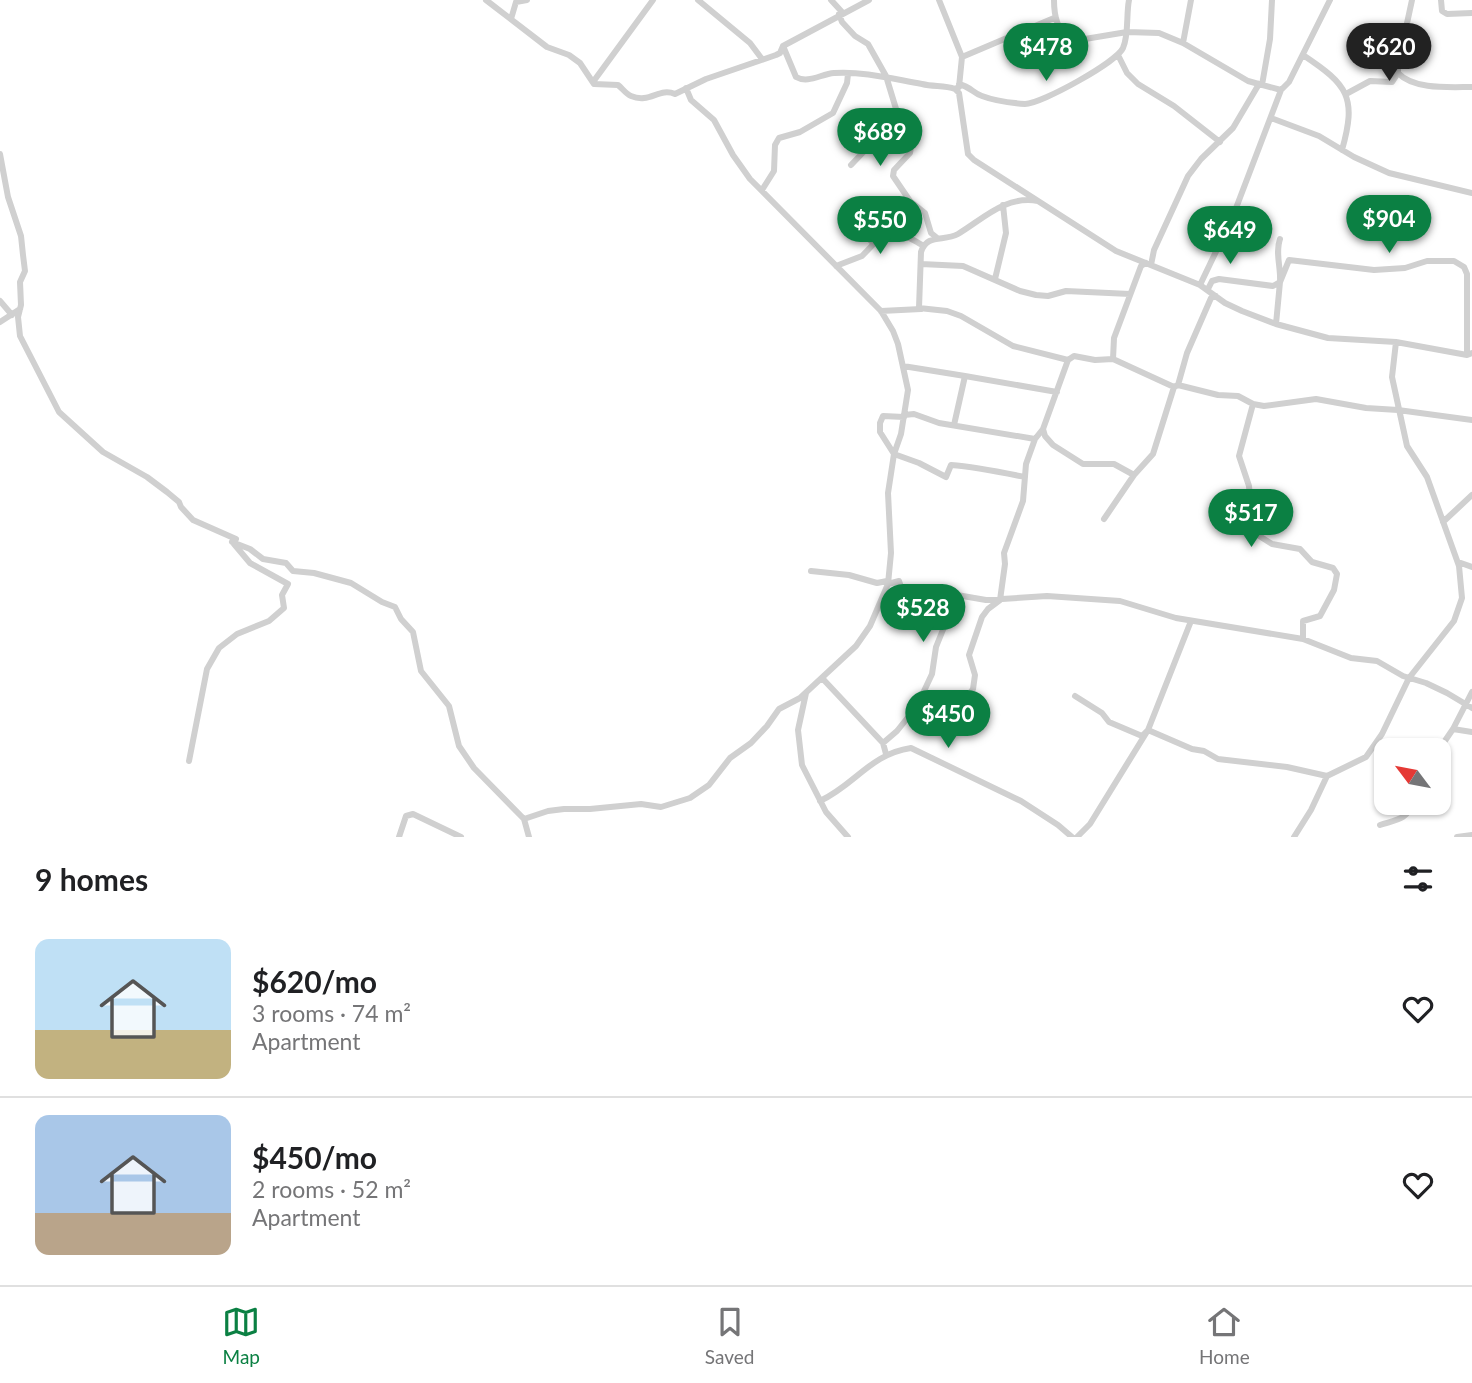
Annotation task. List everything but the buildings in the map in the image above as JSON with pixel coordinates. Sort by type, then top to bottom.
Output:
[{"type":"street","points":[[486,0],[547,47],[569,55],[580,63],[596,84],[618,85],[629,96],[643,100],[669,91],[674,94],[778,54],[783,46],[840,13],[869,0]]},
{"type":"street","points":[[511,19],[514,3],[527,0]]},
{"type":"street","points":[[593,82],[653,0]]},
{"type":"street","points":[[698,0],[750,43],[762,59]]},
{"type":"street","points":[[831,0],[840,13],[842,22],[855,36],[868,44],[886,76],[906,139],[910,143],[910,153],[894,170],[893,176],[910,201],[925,213],[936,237]]},
{"type":"street","points":[[939,0],[962,57],[957,86],[968,154],[974,160],[1116,251],[1200,285],[1242,311],[1276,324],[1328,338],[1396,342],[1469,354],[1467,274],[1464,267],[1454,261],[1427,261],[1405,268],[1374,270],[1291,260],[1280,282],[1273,286],[1219,279],[1212,281],[1208,289]]},
{"type":"street","points":[[1054,0],[1054,18],[1064,34],[1073,41],[1127,32],[1159,33],[1183,43],[1248,80],[1281,90]]},
{"type":"street","points":[[783,46],[796,78],[799,79],[832,73],[886,76],[923,84],[969,86],[982,96],[1032,103],[1059,92],[1118,55],[1124,46],[1127,32],[1125,24],[1129,0]]},
{"type":"street","points":[[1183,43],[1191,0]]},
{"type":"street","points":[[1113,359],[1114,338],[1130,294],[1142,266],[1148,264],[1188,176],[1201,159],[1220,142],[1261,85],[1270,39],[1272,0]]},
{"type":"street","points":[[1200,285],[1233,216],[1281,90],[1287,86],[1330,0]]},
{"type":"street","points":[[1346,94],[1370,81],[1392,82],[1398,73],[1412,0]]},
{"type":"street","points":[[1441,0],[1442,11],[1447,14],[1472,13]]},
{"type":"street","points":[[962,57],[1054,18]]},
{"type":"street","points":[[1118,55],[1127,73],[1138,84],[1174,106],[1220,142]]},
{"type":"street","points":[[1303,55],[1327,71],[1350,102],[1348,131],[1342,150]]},
{"type":"street","points":[[1398,73],[1417,83],[1472,87]]},
{"type":"street","points":[[762,190],[774,172],[775,145],[779,138],[813,126],[834,113],[848,74]]},
{"type":"street","points":[[524,819],[556,810],[601,809],[641,804],[662,807],[681,802],[709,785],[730,758],[751,743],[779,709],[792,704],[862,638],[877,612],[888,582],[891,553],[888,493],[908,390],[893,331],[881,311],[750,179],[734,157],[714,120],[691,100],[686,88]]},
{"type":"street","points":[[1270,118],[1319,136],[1389,173],[1472,193]]},
{"type":"street","points":[[851,165],[872,143],[906,139]]},
{"type":"street","points":[[0,154],[8,197],[22,245],[25,269],[20,282],[20,335],[59,412],[103,452],[151,479],[179,502],[189,517],[236,540],[232,542],[250,563],[288,584],[282,595],[284,608],[269,621],[237,634],[219,648],[207,669],[189,761]]},
{"type":"street","points":[[922,309],[919,306],[924,246],[936,237],[957,234],[1003,205],[1024,198],[1038,201]]},
{"type":"street","points":[[995,279],[1006,233],[1003,205]]},
{"type":"street","points":[[853,208],[862,232],[873,243]]},
{"type":"street","points":[[836,266],[859,258],[888,229],[901,232],[924,246]]},
{"type":"street","points":[[1276,324],[1280,282],[1277,247],[1280,239]]},
{"type":"street","points":[[922,264],[963,266],[1020,291],[1043,296],[1066,291],[1130,294]]},
{"type":"street","points":[[1104,519],[1156,449],[1187,353],[1211,298],[1216,296]]},
{"type":"street","points":[[0,300],[12,315]]},
{"type":"street","points":[[0,322],[20,309]]},
{"type":"street","points":[[881,311],[947,311],[961,316],[1013,346],[1068,360]]},
{"type":"street","points":[[1148,730],[1218,759],[1287,767],[1327,776],[1366,757],[1382,734],[1409,678],[1424,656],[1445,635],[1454,621],[1462,598],[1459,566],[1427,477],[1407,446],[1392,377],[1396,342]]},
{"type":"street","points":[[917,706],[930,703],[948,709],[962,703],[969,696],[976,680],[969,656],[982,617],[1000,600],[1004,554],[1023,501],[1026,464],[1035,439],[1043,429],[1068,360],[1074,356],[1095,360],[1113,359],[1176,386],[1217,396],[1238,396],[1253,404],[1274,405],[1316,399],[1472,420]]},
{"type":"street","points":[[903,366],[1057,392]]},
{"type":"street","points":[[954,425],[965,376]]},
{"type":"street","points":[[1253,404],[1239,456],[1250,486],[1253,532],[1272,544],[1300,549],[1312,562],[1333,568],[1337,574],[1334,590],[1320,615],[1303,621],[1303,639]]},
{"type":"street","points":[[1026,477],[951,465],[946,477],[894,454],[880,432],[880,423],[883,416],[914,414],[929,421],[1035,439]]},
{"type":"street","points":[[1043,429],[1052,445],[1083,464],[1115,464],[1135,475]]},
{"type":"street","points":[[1443,522],[1472,495]]},
{"type":"street","points":[[234,544],[247,548],[263,559],[286,563],[293,571],[314,573],[351,583],[395,607],[401,619],[413,632],[421,671],[447,703],[453,731],[467,760],[524,819],[529,837]]},
{"type":"street","points":[[1456,562],[1472,566]]},
{"type":"street","points":[[811,571],[849,575],[877,583],[899,581],[903,593],[928,590],[975,599],[1000,600],[1047,596],[1106,598],[1191,621],[1303,639],[1351,657],[1377,661],[1469,706]]},
{"type":"street","points":[[883,743],[897,731],[917,706],[932,674],[936,647],[957,595]]},
{"type":"street","points":[[1462,598],[1472,598]]},
{"type":"street","points":[[1077,837],[1090,824],[1148,730],[1191,621]]},
{"type":"street","points":[[822,678],[883,743],[886,754]]},
{"type":"street","points":[[806,692],[798,730],[800,756],[807,778],[826,812],[848,837]]},
{"type":"street","points":[[1447,738],[1469,706],[1472,692]]},
{"type":"street","points":[[1075,696],[1102,713],[1108,722],[1142,736],[1148,730]]},
{"type":"street","points":[[1453,729],[1472,732]]},
{"type":"street","points":[[820,801],[838,793],[868,765],[886,754],[899,750],[917,750],[1021,802],[1072,837]]},
{"type":"street","points":[[1294,837],[1311,810],[1327,776]]},
{"type":"street","points":[[399,837],[406,816],[413,814],[461,837]]},
{"type":"street","points":[[1380,825],[1406,816]]},
{"type":"street","points":[[1457,837],[1472,835]]}]
